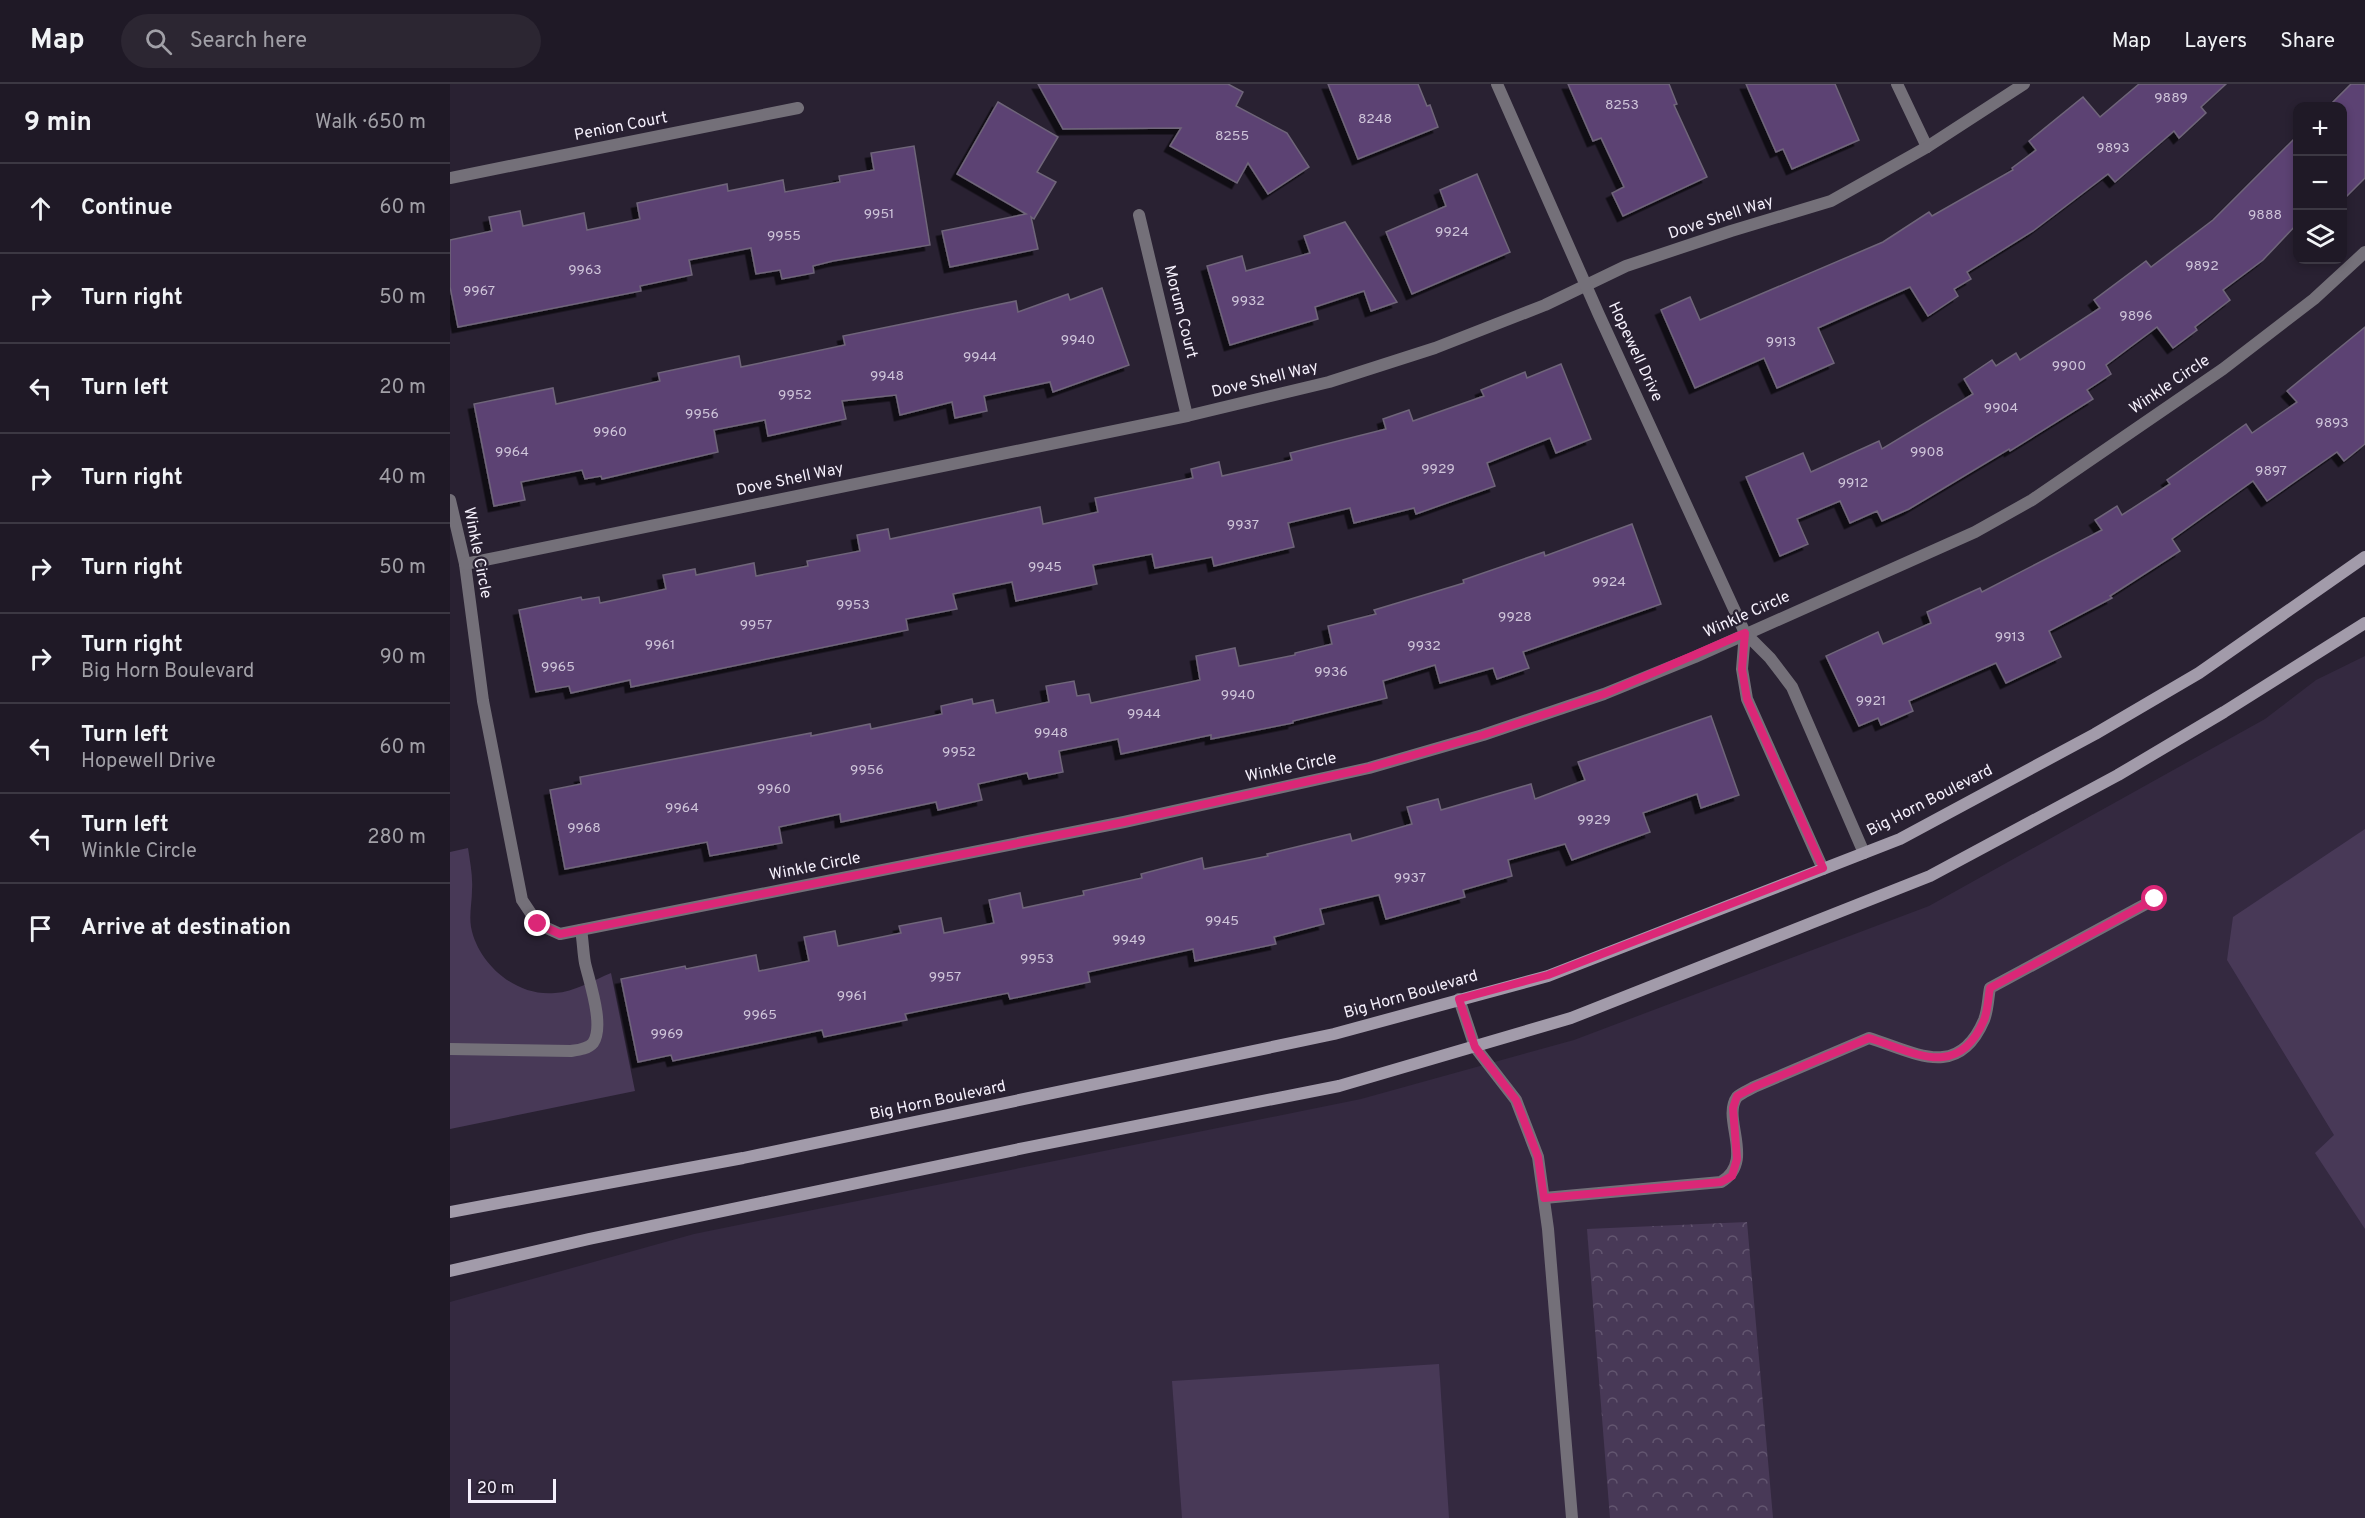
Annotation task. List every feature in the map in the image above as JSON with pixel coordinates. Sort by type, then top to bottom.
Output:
[{"type":"main road","name":"Big Horn Boulevard","points":[[450,1212],[743,1158],[1033,1099],[1334,1034],[1548,975],[1864,853],[1910,833],[2095,734],[2190,678],[2365,557]]},
{"type":"main road","points":[[450,1271],[589,1239],[1029,1147],[1339,1086],[1571,1018],[1930,876],[2118,775],[2224,712],[2365,623]]},
{"type":"street","name":"Hopewell Drive","points":[[1497,84],[1745,633],[1770,658],[1792,687],[1864,853]]},
{"type":"street","points":[[1897,84],[1927,147]]},
{"type":"street","name":"Dove Shell Way","points":[[465,564],[1187,416],[1329,382],[1435,348],[1545,305],[1626,266],[1831,201],[1927,147],[2024,84]]},
{"type":"street","name":"Penion Court","points":[[450,178],[798,108]]},
{"type":"street","name":"Morum Court","points":[[1139,215],[1187,416]]},
{"type":"street","name":"Winkle Circle","points":[[450,500],[465,564],[483,701],[522,900],[538,924],[560,934],[1124,822],[1368,768],[1483,735],[1604,694],[1975,532],[2032,500],[2223,369],[2314,299],[2365,252]]},
{"type":"street","name":"Hopewell Drive","points":[[1745,633],[1742,669],[1747,699],[1823,868]]},
{"type":"street","points":[[1544,1198],[1721,1182],[1732,1176],[1737,1159],[1733,1108],[1737,1096],[1869,1038],[1923,1057],[1938,1058],[1957,1054],[1974,1039],[1985,1018],[1990,988],[2155,899]]},
{"type":"street","points":[[450,1049],[571,1051],[584,1049],[593,1043],[596,1032],[596,1015],[581,930]]},
{"type":"street","points":[[1459,999],[1475,1047],[1516,1100],[1538,1157],[1544,1198],[1572,1518]]},
{"type":"shaded area","points":[[2365,656],[2365,1518],[450,1518],[450,1302],[694,1234],[1361,1099],[1574,1040],[1929,906],[2265,719],[2316,680]]},
{"type":"green space","points":[[2365,829],[2365,1229],[2315,1153],[2334,1135],[2227,960],[2233,917]]},
{"type":"green space","points":[[468,848],[472,880],[471,927],[475,941],[490,965],[513,984],[540,993],[569,990],[611,973],[635,1091],[450,1129],[450,852]]},
{"type":"green space","points":[[1747,1222],[1773,1518],[1610,1518],[1587,1229]]},
{"type":"green space","points":[[1439,1364],[1449,1518],[1182,1518],[1172,1381]]},
{"type":"building","points":[[1038,84],[1228,84],[1243,92],[1236,106],[1287,133],[1309,167],[1268,194],[1248,163],[1237,183],[1170,146],[1181,128],[1063,129]]},
{"type":"building","points":[[1328,84],[1418,84],[1427,106],[1430,105],[1438,127],[1358,159]]},
{"type":"building","points":[[1568,84],[1669,84],[1677,104],[1674,105],[1707,177],[1623,216],[1612,193],[1624,187],[1601,138],[1593,141]]},
{"type":"building","points":[[1746,84],[1835,84],[1859,140],[1792,169],[1783,149],[1776,152]]},
{"type":"building","points":[[2139,84],[2226,84],[2201,107],[2206,113],[2179,138],[2174,131],[2115,182],[2108,174],[2033,231],[1967,272],[1971,279],[1954,289],[1958,296],[1928,316],[1910,287],[1818,328],[1834,363],[1777,388],[1764,358],[1695,388],[1661,310],[1690,297],[1700,320],[1883,242],[1929,212],[1932,216],[2013,170],[2012,168],[2036,150],[2029,141],[2083,97],[2100,117]]},
{"type":"building","points":[[2351,84],[2365,84],[2365,178],[2347,196],[2347,102],[2333,102]]},
{"type":"building","points":[[998,102],[1058,137],[1037,172],[1056,182],[1034,219],[1031,217],[1038,249],[950,267],[942,231],[1026,214],[957,174]]},
{"type":"building","points":[[2293,140],[2293,228],[2263,260],[2223,290],[2230,300],[2195,327],[2197,330],[2173,348],[2157,327],[2106,365],[2111,374],[2087,390],[2093,399],[2010,451],[2009,449],[1909,509],[1882,521],[1877,511],[1850,523],[1840,501],[1797,519],[1808,544],[1780,556],[1746,477],[1803,453],[1811,472],[1879,441],[1882,449],[1973,394],[1964,379],[1992,360],[1996,366],[2016,353],[2020,360],[2100,308],[2094,300],[2146,261],[2151,267],[2213,220]]},
{"type":"building","points":[[914,146],[930,245],[833,261],[813,266],[814,273],[782,279],[780,270],[756,274],[751,248],[689,260],[692,275],[640,286],[641,291],[458,327],[450,287],[450,240],[492,231],[489,217],[520,211],[523,226],[584,213],[587,230],[640,219],[637,203],[727,184],[728,191],[783,180],[785,192],[840,182],[839,176],[874,170],[871,153]]},
{"type":"building","points":[[1477,174],[1510,252],[1412,294],[1386,232],[1446,206],[1440,190]]},
{"type":"building","points":[[1345,222],[1397,302],[1371,311],[1364,291],[1315,307],[1318,319],[1230,345],[1207,266],[1242,256],[1246,271],[1310,253],[1304,236]]},
{"type":"building","points":[[1102,288],[1129,365],[1053,392],[1050,382],[984,396],[987,411],[955,418],[952,402],[900,415],[896,395],[842,401],[846,419],[768,436],[765,420],[714,430],[718,452],[602,479],[601,476],[585,479],[582,470],[521,482],[525,500],[494,506],[474,404],[553,388],[556,404],[660,381],[658,373],[739,356],[741,367],[845,345],[843,336],[1016,301],[1018,312],[1068,294],[1070,300]]},
{"type":"building","points":[[2365,327],[2365,444],[2344,461],[2337,452],[2267,501],[2253,481],[2172,539],[2180,551],[2110,596],[2112,598],[2049,631],[2061,657],[2006,683],[1996,663],[1909,701],[1913,711],[1881,725],[1878,718],[1859,726],[1826,656],[1878,632],[1883,644],[1931,623],[1927,612],[1980,588],[1982,592],[2102,530],[2095,520],[2117,506],[2122,515],[2170,484],[2167,480],[2246,424],[2252,433],[2297,402],[2287,391]]},
{"type":"building","points":[[1561,364],[1591,439],[1556,453],[1550,438],[1487,463],[1495,486],[1416,514],[1414,508],[1354,523],[1350,508],[1288,523],[1294,547],[1214,566],[1212,557],[1155,568],[1152,554],[1093,565],[1097,584],[1016,601],[1012,582],[953,594],[957,609],[906,619],[908,630],[631,687],[630,680],[571,693],[569,686],[536,692],[519,610],[581,597],[582,600],[599,597],[600,603],[666,589],[663,575],[695,569],[696,575],[754,563],[756,576],[808,566],[807,561],[860,551],[857,535],[888,529],[890,539],[1040,507],[1043,524],[1098,512],[1095,498],[1193,478],[1191,469],[1219,462],[1222,476],[1292,460],[1290,453],[1386,429],[1383,419],[1409,410],[1413,421],[1484,396],[1481,390],[1525,372],[1527,378]]},
{"type":"building","points":[[1632,524],[1661,604],[1523,652],[1529,668],[1497,679],[1493,668],[1440,683],[1435,665],[1383,681],[1387,698],[1293,721],[1293,723],[1211,739],[1211,735],[1121,754],[1118,739],[1059,751],[1063,772],[1029,779],[1027,773],[978,784],[982,800],[938,810],[936,802],[841,822],[840,814],[779,827],[782,843],[710,856],[707,842],[565,869],[550,790],[581,784],[580,777],[811,733],[811,736],[870,724],[871,729],[942,714],[941,706],[972,699],[973,704],[993,700],[996,713],[1049,702],[1046,686],[1074,681],[1077,696],[1089,694],[1091,703],[1200,680],[1196,656],[1235,648],[1239,666],[1295,655],[1295,653],[1332,644],[1328,626],[1376,614],[1374,610],[1464,583],[1463,580],[1544,552],[1545,556]]},
{"type":"building","points":[[1711,716],[1739,795],[1701,808],[1697,794],[1643,813],[1650,832],[1572,860],[1565,844],[1508,860],[1512,876],[1463,890],[1465,897],[1386,919],[1379,895],[1320,909],[1324,924],[1274,937],[1276,944],[1195,961],[1193,949],[1088,972],[1090,982],[1010,999],[1008,993],[905,1014],[907,1020],[824,1037],[822,1030],[673,1061],[671,1055],[638,1062],[621,979],[756,955],[759,971],[809,961],[804,937],[835,931],[838,946],[901,933],[899,926],[941,918],[944,933],[994,923],[989,900],[1020,893],[1023,908],[1084,895],[1083,891],[1142,878],[1141,874],[1202,858],[1204,869],[1268,856],[1267,854],[1350,834],[1352,841],[1412,824],[1407,807],[1438,799],[1441,810],[1531,784],[1535,799],[1585,780],[1578,762]]},
{"type":"route","points":[[538,924],[560,934],[1124,822],[1368,768],[1483,735],[1604,694],[1695,657],[1745,633],[1742,669],[1747,699],[1823,868],[1548,975],[1459,999],[1475,1047],[1516,1100],[1538,1157],[1544,1198],[1721,1182],[1732,1176],[1737,1159],[1733,1108],[1737,1096],[1869,1038],[1923,1057],[1938,1058],[1957,1054],[1974,1039],[1985,1018],[1990,988],[2155,899]]}]
